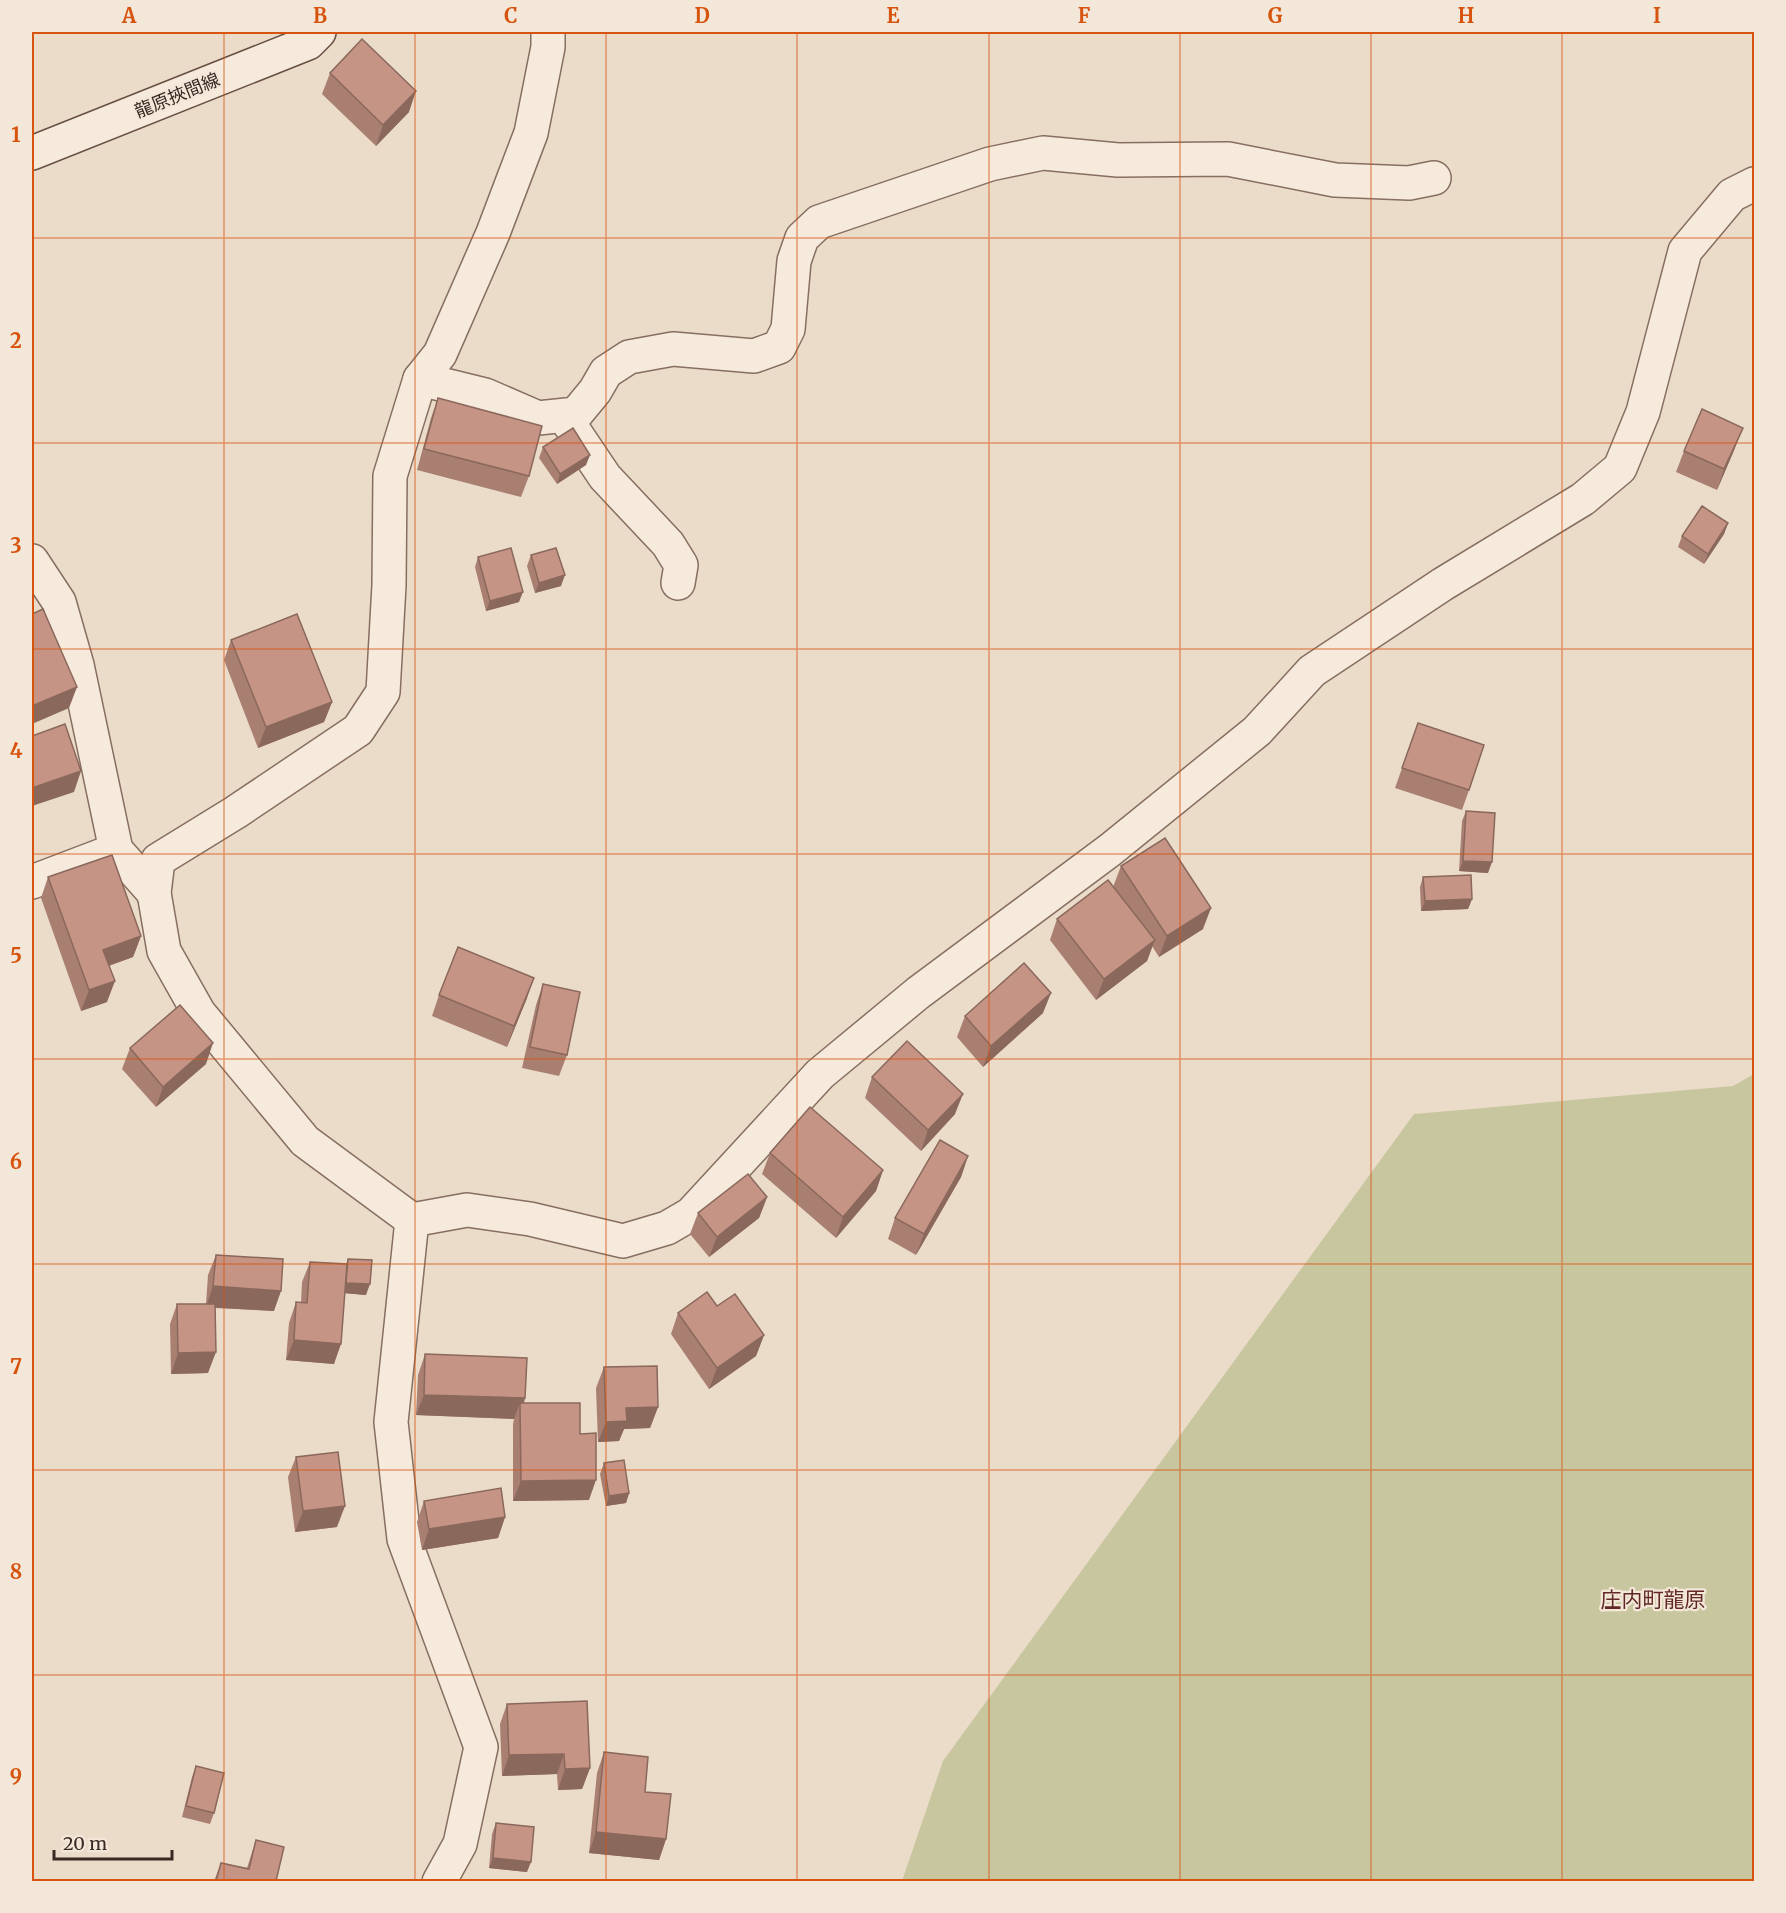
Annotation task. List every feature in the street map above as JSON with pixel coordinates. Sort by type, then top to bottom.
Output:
[{"type":"street","name":"龍原挾間線","points":[[32,153],[308,43],[319,32]]},
{"type":"street","points":[[548,32],[548,47],[531,134],[492,233],[440,354],[420,379],[390,476],[389,585],[383,692],[358,730],[236,812],[158,860],[154,893],[164,951],[199,1013],[305,1141],[412,1220],[467,1210],[530,1219],[623,1241],[667,1228],[691,1214],[820,1074],[918,993],[1110,850],[1257,731],[1312,671],[1443,584],[1583,499],[1620,468],[1642,412],[1685,251],[1732,195],[1755,184]]},
{"type":"street","points":[[420,379],[485,395],[538,418],[576,414],[595,392],[606,372],[629,357],[673,349],[754,356],[779,346],[788,329],[794,261],[801,238],[819,222],[990,164],[1043,153],[1118,160],[1228,159],[1335,180],[1409,183],[1434,178]]},
{"type":"street","points":[[563,415],[604,477],[668,544],[681,565],[678,583]]},
{"type":"street","points":[[32,561],[58,602],[77,665],[116,850],[154,893]]},
{"type":"street","points":[[32,882],[116,850]]},
{"type":"street","points":[[412,1220],[391,1422],[404,1539],[481,1747],[460,1844],[439,1881]]},
{"type":"shaded area","points":[[1754,1074],[1754,1881],[902,1881],[943,1761],[1414,1114],[1733,1086]]},
{"type":"building","points":[[362,39],[416,91],[383,125],[330,73]]},
{"type":"building","points":[[438,398],[542,426],[529,476],[424,449]]},
{"type":"building","points":[[1702,409],[1743,428],[1724,469],[1684,451]]},
{"type":"building","points":[[573,428],[590,455],[560,474],[543,447]]},
{"type":"building","points":[[1702,506],[1728,523],[1708,554],[1682,536]]},
{"type":"building","points":[[511,548],[523,592],[490,601],[478,557]]},
{"type":"building","points":[[556,548],[565,575],[539,583],[531,555]]},
{"type":"building","points":[[43,609],[77,687],[32,706],[32,614]]},
{"type":"building","points":[[297,614],[332,702],[266,727],[231,640]]},
{"type":"building","points":[[1418,723],[1484,745],[1469,790],[1402,768]]},
{"type":"building","points":[[65,724],[81,771],[32,788],[32,736]]},
{"type":"building","points":[[1466,811],[1495,813],[1492,862],[1463,861]]},
{"type":"building","points":[[1165,838],[1211,908],[1167,936],[1121,866]]},
{"type":"building","points":[[112,855],[141,936],[103,950],[115,981],[89,990],[48,877]]},
{"type":"building","points":[[1471,875],[1472,899],[1425,901],[1423,877]]},
{"type":"building","points":[[1108,880],[1155,940],[1104,979],[1057,919]]},
{"type":"building","points":[[458,947],[534,978],[514,1026],[439,995]]},
{"type":"building","points":[[1024,963],[1051,993],[991,1046],[965,1016]]},
{"type":"building","points":[[543,984],[580,992],[567,1055],[530,1047]]},
{"type":"building","points":[[180,1005],[213,1043],[163,1087],[130,1048]]},
{"type":"building","points":[[907,1041],[963,1094],[928,1130],[872,1077]]},
{"type":"building","points":[[810,1107],[883,1170],[843,1217],[770,1153]]},
{"type":"building","points":[[940,1140],[968,1156],[924,1234],[895,1218]]},
{"type":"building","points":[[748,1174],[767,1197],[717,1237],[698,1213]]},
{"type":"building","points":[[216,1255],[283,1259],[281,1291],[213,1286]]},
{"type":"building","points":[[348,1259],[372,1260],[370,1284],[346,1283]]},
{"type":"building","points":[[310,1262],[347,1264],[341,1344],[294,1340],[296,1302],[307,1303]]},
{"type":"building","points":[[707,1292],[717,1306],[735,1294],[764,1335],[717,1368],[678,1313]]},
{"type":"building","points":[[177,1304],[215,1304],[216,1352],[178,1353]]},
{"type":"building","points":[[425,1354],[527,1358],[525,1398],[424,1395]]},
{"type":"building","points":[[657,1366],[658,1407],[626,1408],[627,1421],[606,1422],[604,1367]]},
{"type":"building","points":[[520,1403],[580,1403],[580,1434],[596,1433],[596,1480],[521,1481]]},
{"type":"building","points":[[338,1452],[345,1506],[303,1511],[296,1457]]},
{"type":"building","points":[[624,1460],[629,1493],[609,1496],[604,1463]]},
{"type":"building","points":[[501,1488],[505,1517],[429,1529],[424,1501]]},
{"type":"building","points":[[587,1701],[590,1768],[565,1769],[564,1754],[509,1755],[507,1704]]},
{"type":"building","points":[[604,1752],[648,1757],[645,1792],[671,1794],[666,1839],[596,1832]]},
{"type":"building","points":[[196,1766],[224,1773],[214,1813],[186,1806]]},
{"type":"building","points":[[496,1823],[534,1827],[531,1862],[493,1858]]},
{"type":"building","points":[[256,1840],[284,1847],[276,1881],[216,1881],[221,1863],[249,1869]]},
{"type":"district","name":"庄内町龍原","points":[[1653,1599]]}]
